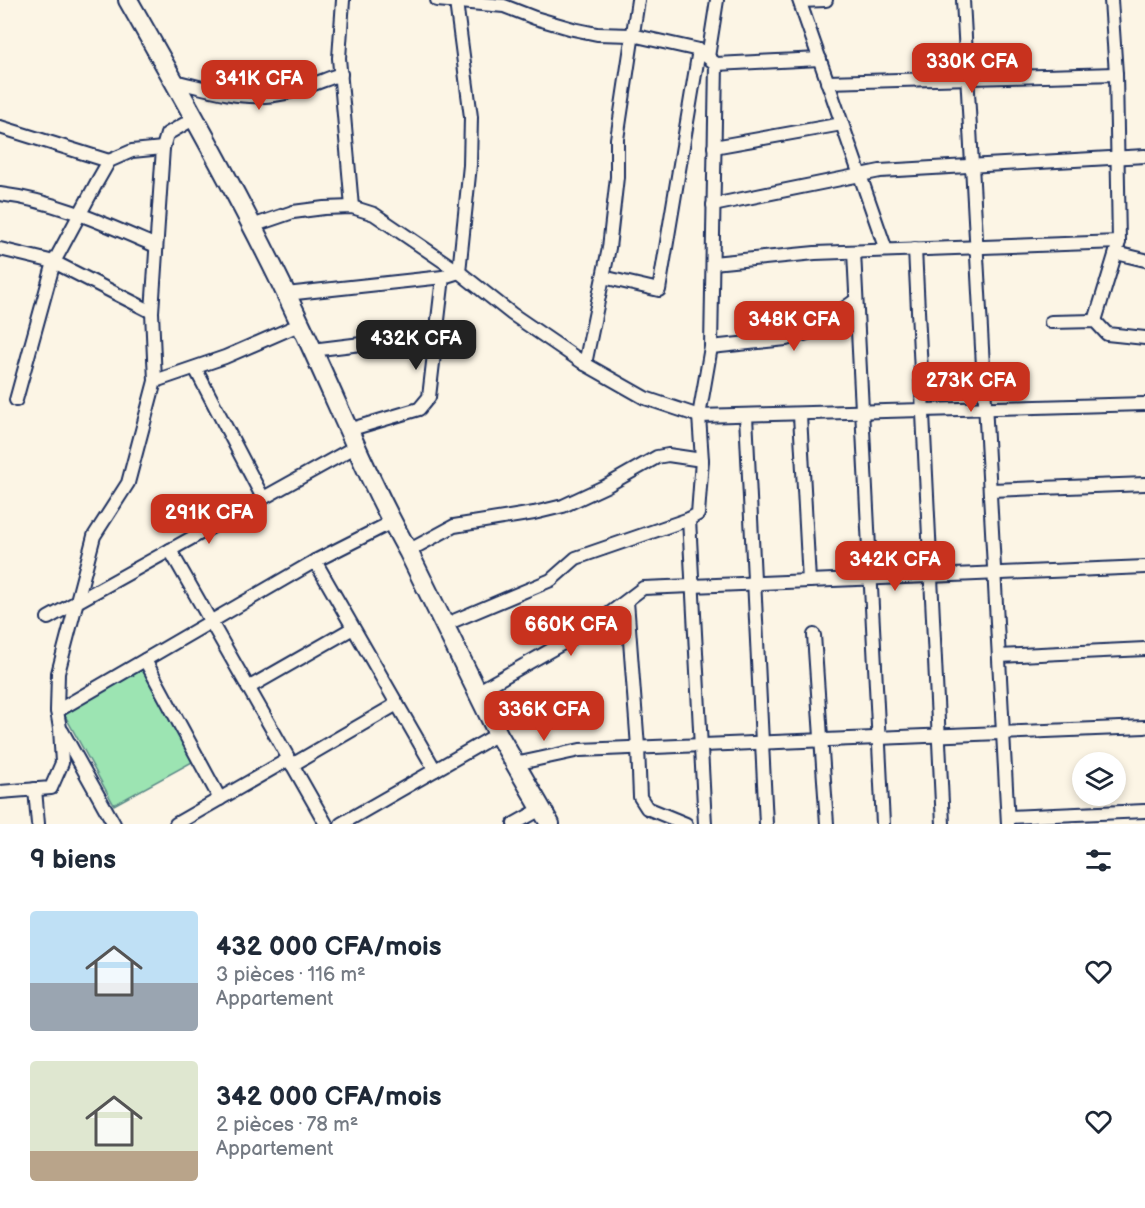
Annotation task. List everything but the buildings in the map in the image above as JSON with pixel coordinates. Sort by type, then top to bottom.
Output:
[{"type":"main road","points":[[129,0],[252,226],[301,324],[355,447],[392,522],[498,734],[545,816]]},
{"type":"street","points":[[344,0],[339,58],[351,207]]},
{"type":"street","points":[[437,0],[504,6],[535,18],[589,32],[632,35],[707,57],[820,59]]},
{"type":"street","points":[[585,364],[609,248],[617,177],[617,139],[638,0]]},
{"type":"street","points":[[603,277],[659,290],[717,0]]},
{"type":"street","points":[[826,0],[800,0],[886,250]]},
{"type":"street","points":[[963,0],[1008,821],[1145,811]]},
{"type":"street","points":[[1095,321],[1117,247],[1116,74],[1111,0]]},
{"type":"street","points":[[456,2],[471,117],[470,165],[459,272]]},
{"type":"street","points":[[444,625],[551,580],[576,558],[698,514],[702,460],[699,416],[711,347],[714,147],[707,57]]},
{"type":"street","points":[[174,81],[227,94],[266,96],[288,92],[341,74]]},
{"type":"street","points":[[828,82],[1116,74]]},
{"type":"street","points":[[0,792],[51,788],[62,763],[57,711],[58,673],[94,536],[128,483],[155,381],[152,312],[163,148],[168,134],[195,118]]},
{"type":"street","points":[[714,147],[842,124]]},
{"type":"street","points":[[0,127],[110,161]]},
{"type":"street","points":[[16,400],[54,262],[110,161],[132,151],[163,148]]},
{"type":"street","points":[[713,205],[880,171],[1145,156]]},
{"type":"street","points":[[0,195],[27,197],[80,213],[156,246]]},
{"type":"street","points":[[252,226],[293,212],[324,208],[351,207],[374,214],[459,272],[512,314],[585,364],[645,398],[699,416],[1145,404]]},
{"type":"street","points":[[712,263],[815,253],[976,247],[1117,247],[1145,260]]},
{"type":"street","points":[[0,249],[54,262],[152,312]]},
{"type":"street","points":[[915,249],[943,824]]},
{"type":"street","points":[[854,252],[883,824]]},
{"type":"street","points":[[286,294],[443,278],[459,272]]},
{"type":"street","points":[[348,430],[419,409],[429,396],[443,278]]},
{"type":"street","points":[[711,347],[786,339],[811,332],[856,300]]},
{"type":"street","points":[[1051,322],[1095,321],[1107,334],[1145,338]]},
{"type":"street","points":[[155,381],[225,357],[301,324]]},
{"type":"street","points":[[312,350],[435,335]]},
{"type":"street","points":[[195,368],[262,498]]},
{"type":"street","points":[[800,415],[809,581]]},
{"type":"street","points":[[746,416],[766,824]]},
{"type":"street","points":[[48,618],[355,447]]},
{"type":"street","points":[[408,551],[454,525],[534,513],[563,506],[606,486],[657,457],[669,455],[702,460]]},
{"type":"street","points":[[990,490],[1145,484]]},
{"type":"street","points":[[689,519],[705,824]]},
{"type":"street","points":[[57,711],[315,561],[392,522]]},
{"type":"street","points":[[170,550],[326,824]]},
{"type":"street","points":[[315,561],[435,770]]},
{"type":"street","points":[[477,692],[593,626],[643,588],[1145,567]]},
{"type":"street","points":[[627,601],[640,797],[647,808],[686,824]]},
{"type":"street","points":[[248,688],[353,627]]},
{"type":"street","points":[[814,635],[826,824]]},
{"type":"street","points":[[999,656],[1145,650]]},
{"type":"street","points":[[145,660],[220,799]]},
{"type":"street","points":[[176,824],[397,704]]},
{"type":"street","points":[[515,764],[580,750],[1145,727]]},
{"type":"street","points":[[60,728],[114,824]]},
{"type":"street","points":[[341,824],[498,734]]},
{"type":"street","points":[[35,789],[38,824]]},
{"type":"street","points":[[514,824],[545,816]]},
{"type":"green space","points":[[144,669],[194,761],[114,805],[63,712]]}]
